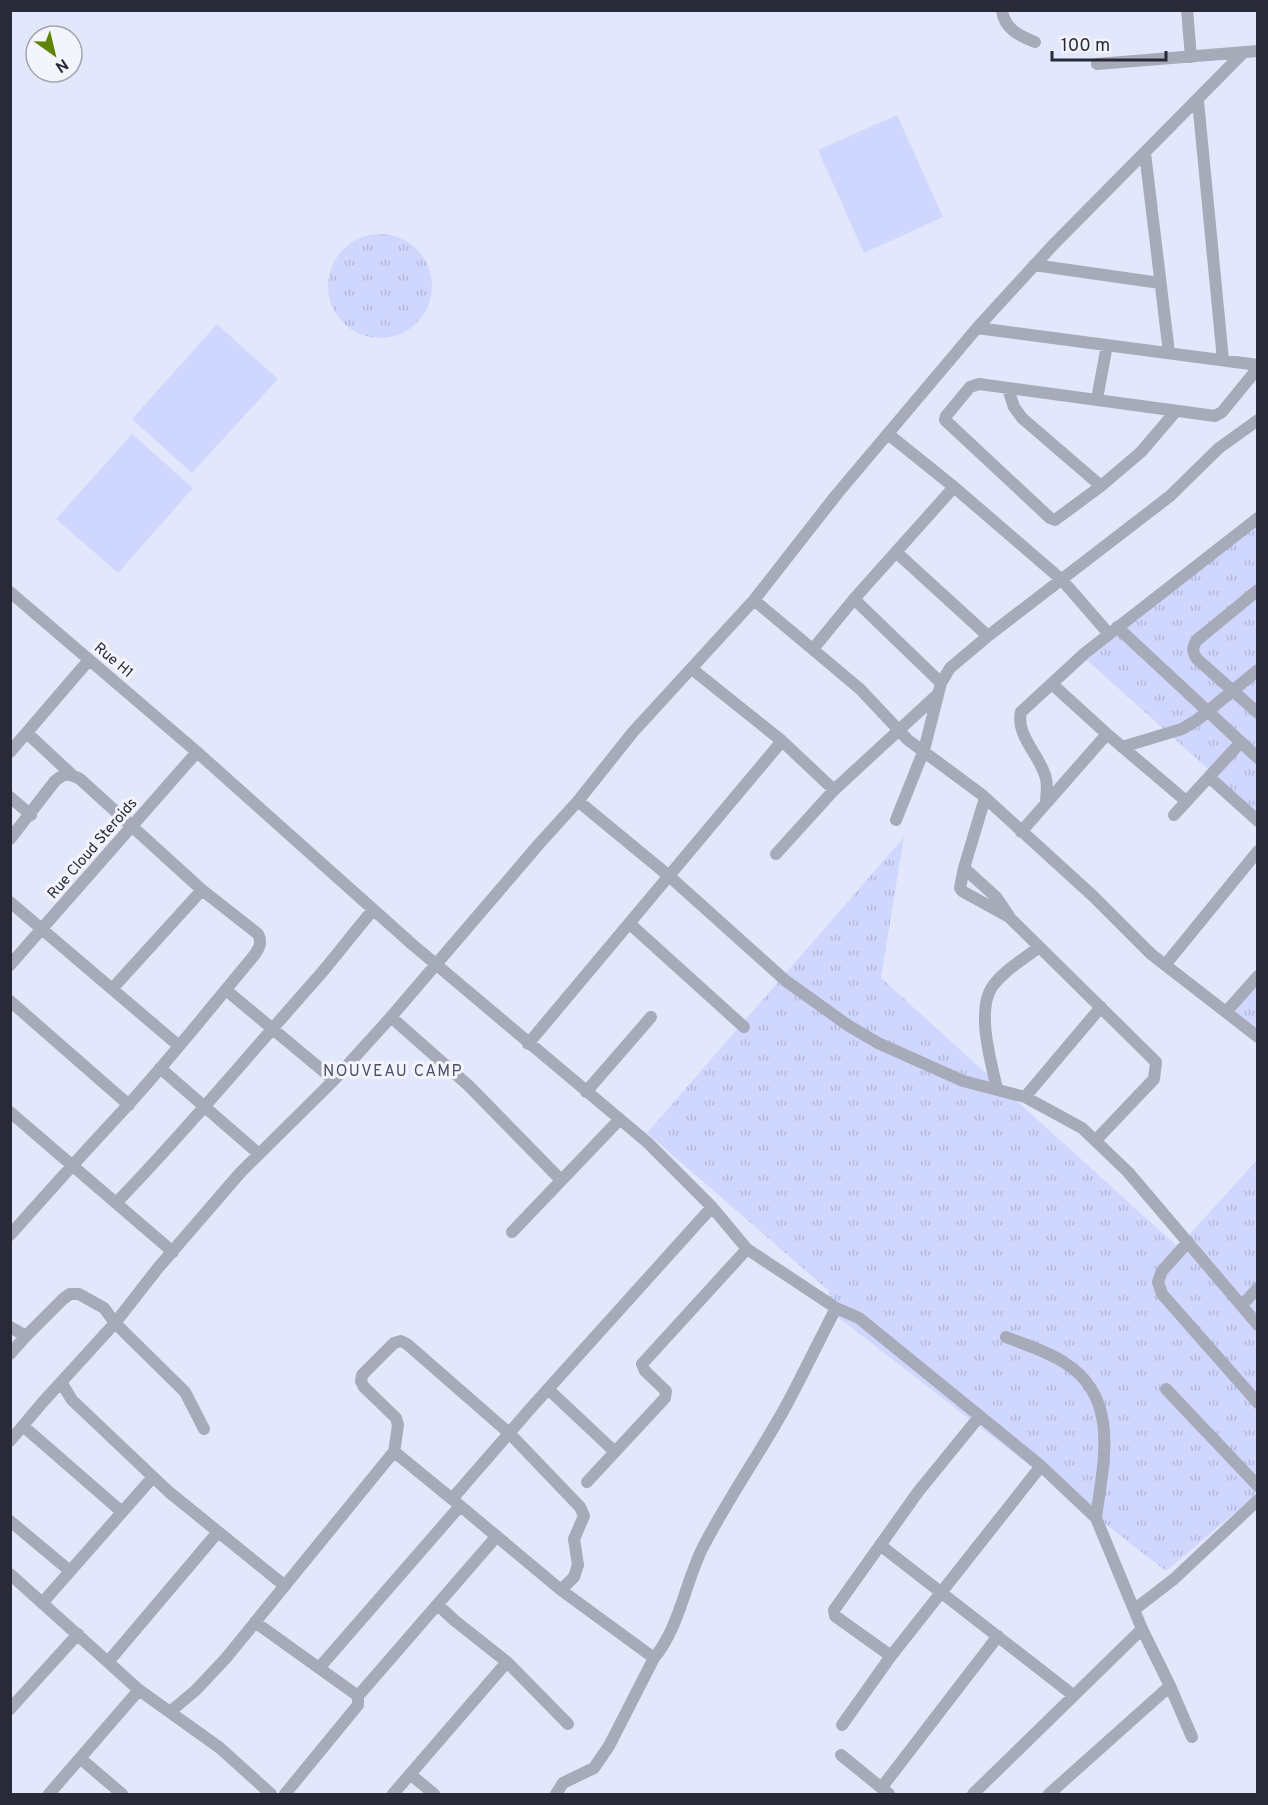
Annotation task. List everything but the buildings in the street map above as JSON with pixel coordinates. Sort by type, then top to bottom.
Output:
[{"type":"street","points":[[1002,10],[1007,24],[1018,35],[1035,42]]},
{"type":"street","points":[[1187,10],[1191,57]]},
{"type":"street","points":[[1097,64],[1257,51]]},
{"type":"street","points":[[10,1441],[115,1323],[139,1290],[240,1173],[333,1080],[391,1017],[578,801],[633,732],[754,600],[837,494],[977,328],[1034,265],[1242,54]]},
{"type":"street","points":[[1198,100],[1223,360]]},
{"type":"street","points":[[1145,153],[1169,353]]},
{"type":"street","points":[[1034,265],[1160,283]]},
{"type":"street","points":[[977,328],[1223,360],[1257,367],[1215,416],[975,384],[970,387],[945,420],[1050,518],[1055,520],[1060,518],[1101,486],[1141,452],[1176,411]]},
{"type":"street","points":[[1096,399],[1107,345]]},
{"type":"street","points":[[1008,389],[1014,407],[1022,418],[1101,486]]},
{"type":"street","points":[[776,854],[834,790],[900,730],[939,688],[950,668],[988,636],[1170,496],[1219,448],[1257,420]]},
{"type":"street","points":[[888,434],[954,486],[1062,580],[1113,631],[1208,711],[1257,758]]},
{"type":"street","points":[[813,649],[954,486]]},
{"type":"street","points":[[1046,803],[1046,779],[1040,762],[1027,741],[1020,717],[1021,712],[1084,653],[1257,518]]},
{"type":"street","points":[[896,552],[988,636]]},
{"type":"street","points":[[1257,590],[1197,640],[1192,652],[1257,713]]},
{"type":"street","points":[[854,599],[939,688]]},
{"type":"street","name":"Rue H1","points":[[13,600],[197,752],[435,964],[647,1142],[712,1206],[747,1249],[836,1308],[859,1318],[1041,1467],[1096,1518]]},
{"type":"street","points":[[754,600],[860,688],[908,740],[985,798],[1093,896],[1151,954],[1257,1037]]},
{"type":"street","points":[[10,752],[28,734],[88,660]]},
{"type":"street","points":[[692,669],[782,741],[834,790]]},
{"type":"street","points":[[1122,747],[1182,729],[1208,711],[1257,670]]},
{"type":"street","points":[[1052,684],[1185,801]]},
{"type":"street","points":[[896,820],[924,750],[939,688]]},
{"type":"street","points":[[10,1235],[179,1046],[257,952],[261,940],[258,934],[202,890],[28,734]]},
{"type":"street","points":[[1021,832],[1107,734]]},
{"type":"street","points":[[528,1044],[782,741]]},
{"type":"street","points":[[1174,815],[1241,742]]},
{"type":"street","name":"Rue Cloud Steroids","points":[[10,965],[197,752]]},
{"type":"street","points":[[10,839],[54,781],[61,776],[71,774]]},
{"type":"street","points":[[1209,777],[1257,821]]},
{"type":"street","points":[[10,797],[31,814]]},
{"type":"street","points":[[985,798],[960,888],[1009,917]]},
{"type":"street","points":[[578,801],[669,876],[786,981],[849,1026],[878,1043],[963,1081],[1026,1097],[1082,1128],[1128,1172],[1257,1325]]},
{"type":"street","points":[[1165,965],[1257,851]]},
{"type":"street","points":[[964,868],[996,897],[1009,917],[1156,1062],[1154,1079],[1096,1140]]},
{"type":"street","points":[[112,989],[202,890]]},
{"type":"street","points":[[10,902],[179,1046]]},
{"type":"street","points":[[117,1202],[205,1107],[373,910]]},
{"type":"street","points":[[630,924],[744,1027]]},
{"type":"street","points":[[996,1089],[987,1033],[985,1007],[988,995],[993,985],[1004,974],[1039,946]]},
{"type":"street","points":[[1226,1012],[1257,976]]},
{"type":"street","points":[[226,990],[333,1080]]},
{"type":"street","points":[[10,1001],[129,1104]]},
{"type":"street","points":[[1026,1097],[1101,1007]]},
{"type":"street","points":[[391,1017],[469,1086],[561,1180]]},
{"type":"street","points":[[586,1092],[651,1017]]},
{"type":"street","points":[[160,1068],[259,1154]]},
{"type":"street","points":[[10,1112],[173,1252]]},
{"type":"street","points":[[512,1232],[620,1119]]},
{"type":"street","points":[[319,1668],[456,1502],[509,1433],[712,1206]]},
{"type":"street","points":[[1188,1242],[1162,1271],[1158,1282],[1162,1294],[1257,1403]]},
{"type":"street","points":[[587,1482],[667,1394],[645,1371],[642,1364],[747,1249]]},
{"type":"street","points":[[1242,1305],[1257,1288]]},
{"type":"street","points":[[10,1354],[63,1299],[79,1294],[104,1308],[115,1323],[181,1386],[190,1398],[204,1429]]},
{"type":"street","points":[[556,1794],[563,1783],[594,1768],[609,1746],[654,1658],[663,1647],[690,1575],[703,1548],[786,1406],[836,1308]]},
{"type":"street","points":[[10,1327],[26,1336]]},
{"type":"street","points":[[1006,1337],[1043,1351],[1066,1363],[1086,1382],[1095,1395],[1105,1442],[1096,1518],[1142,1629],[1170,1686],[1191,1737]]},
{"type":"street","points":[[171,1711],[196,1690],[226,1658],[394,1453],[398,1425],[396,1418],[361,1382],[362,1375],[394,1343],[401,1341],[407,1344],[509,1433],[580,1507],[584,1516],[574,1539],[578,1565],[574,1577],[561,1590]]},
{"type":"street","points":[[61,1382],[72,1400],[169,1492],[285,1586]]},
{"type":"street","points":[[548,1389],[615,1452]]},
{"type":"street","points":[[1166,1389],[1257,1486]]},
{"type":"street","points":[[891,1656],[835,1616],[834,1610],[918,1492],[979,1416]]},
{"type":"street","points":[[23,1425],[122,1512]]},
{"type":"street","points":[[394,1453],[561,1590],[654,1658]]},
{"type":"street","points":[[842,1725],[891,1656],[1041,1467]]},
{"type":"street","points":[[43,1602],[153,1477]]},
{"type":"street","points":[[1135,1609],[1174,1578],[1257,1500]]},
{"type":"street","points":[[10,1521],[70,1571]]},
{"type":"street","points":[[108,1662],[218,1532]]},
{"type":"street","points":[[285,1794],[358,1705],[358,1696],[496,1537]]},
{"type":"street","points":[[880,1545],[1073,1695]]},
{"type":"street","points":[[10,1574],[139,1690],[171,1711],[235,1761],[272,1794]]},
{"type":"street","points":[[438,1605],[507,1662],[568,1724]]},
{"type":"street","points":[[255,1622],[358,1696]]},
{"type":"street","points":[[972,1794],[1142,1629]]},
{"type":"street","points":[[10,1709],[78,1634]]},
{"type":"street","points":[[841,1755],[886,1791],[998,1636]]},
{"type":"street","points":[[393,1794],[507,1662]]},
{"type":"street","points":[[1049,1794],[1170,1686]]},
{"type":"street","points":[[49,1794],[139,1690]]},
{"type":"street","points":[[81,1759],[122,1794]]},
{"type":"street","points":[[410,1774],[434,1794]]},
{"type":"green space","points":[[897,115],[943,217],[864,253],[818,150]]},
{"type":"green space","points":[[380,234],[400,238],[409,243],[423,257],[428,266],[432,286],[428,306],[423,315],[409,329],[400,334],[380,338],[360,334],[351,329],[337,315],[332,306],[328,286],[332,266],[337,257],[351,243],[360,238]]},
{"type":"green space","points":[[217,324],[278,379],[192,473],[132,419]]},
{"type":"green space","points":[[132,434],[193,488],[118,573],[56,519]]},
{"type":"green space","points":[[1257,512],[1257,813],[1079,653]]},
{"type":"green space","points":[[904,837],[881,978],[1178,1247],[1257,1160],[1257,1494],[1166,1571],[826,1308],[829,1291],[647,1133]]},
{"type":"green space","points":[[1257,979],[1257,1039],[1227,1012]]},
{"type":"district","name":"NOUVEAU CAMP","points":[[393,1072]]}]
